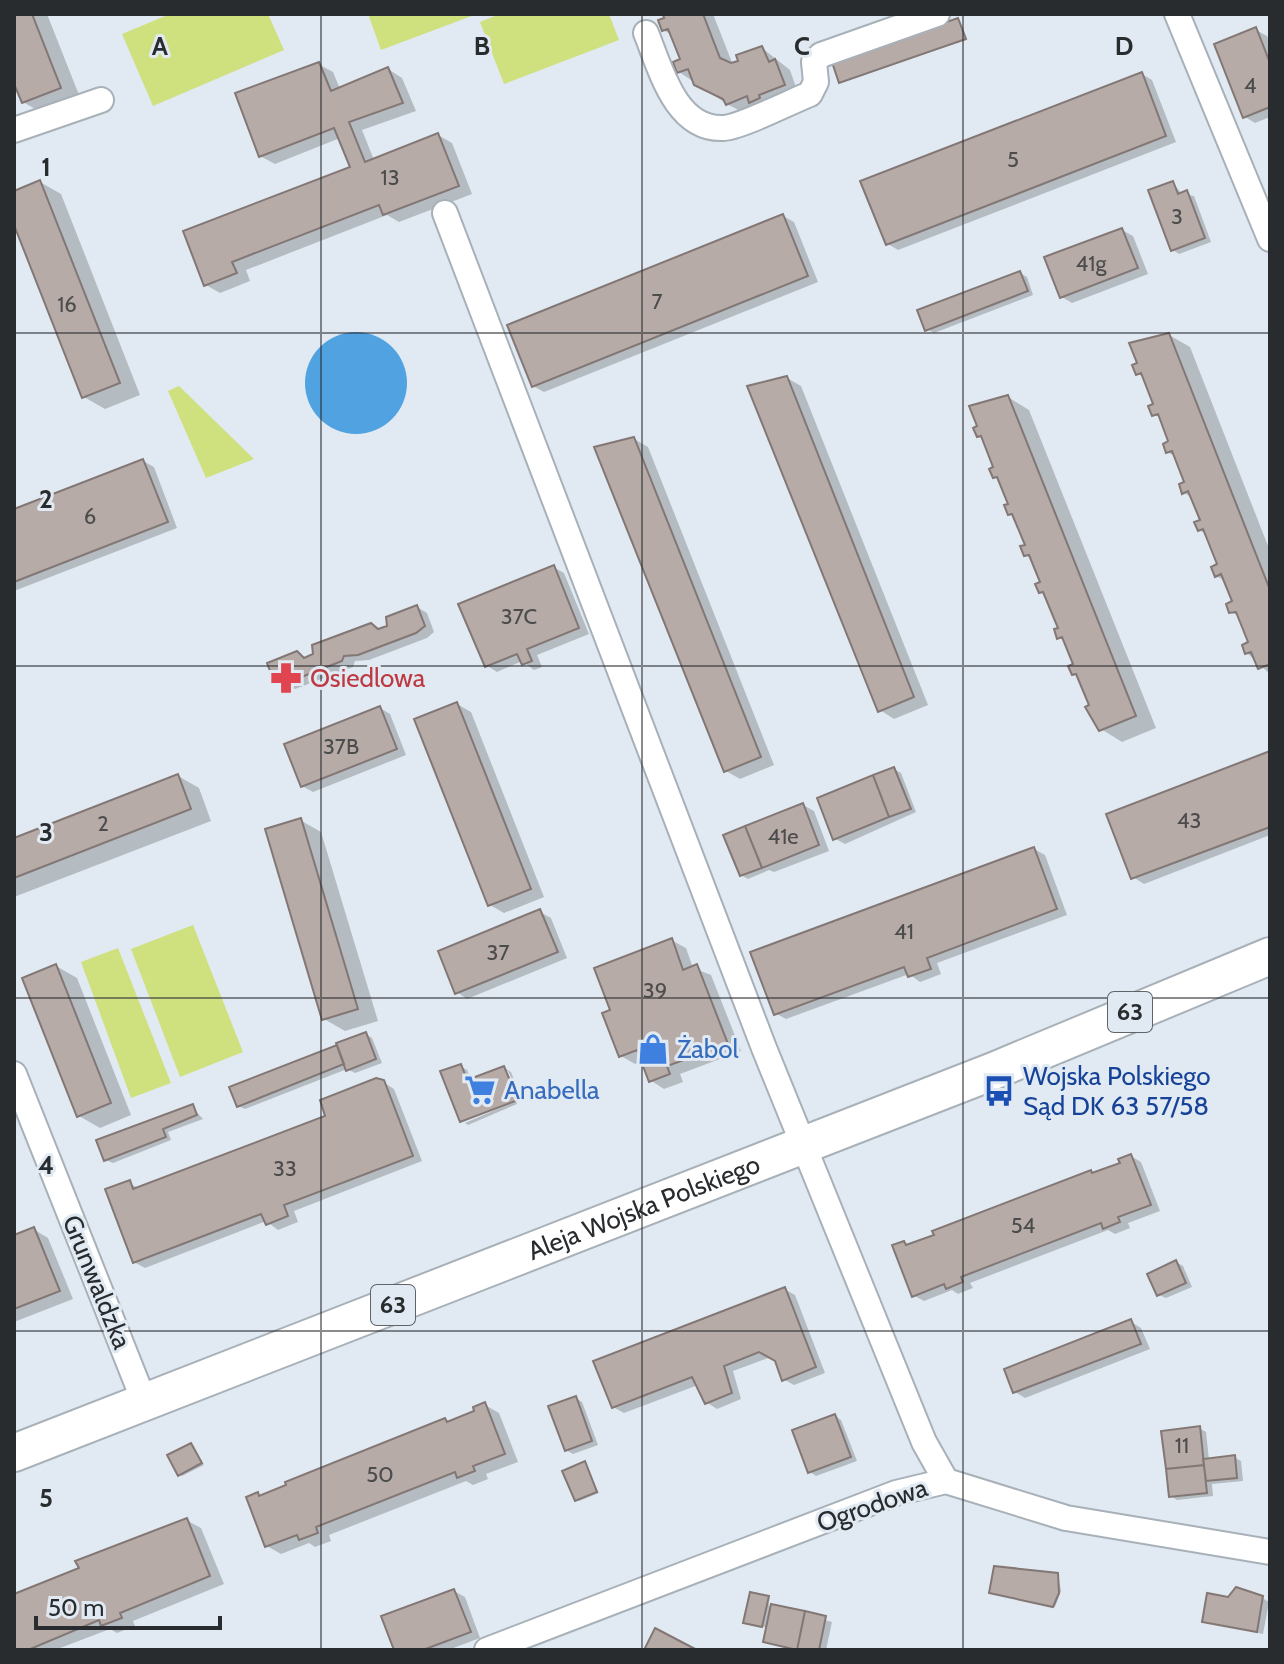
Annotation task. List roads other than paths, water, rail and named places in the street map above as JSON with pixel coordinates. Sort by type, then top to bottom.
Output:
[{"type":"main road","name":"Aleja Wojska Polskiego","points":[[14,1453],[804,1145],[1270,956]]},
{"type":"street","points":[[646,33],[674,99],[696,121],[724,129],[810,94],[816,82],[814,62],[821,55],[937,14]]},
{"type":"street","points":[[1177,14],[1270,239]]},
{"type":"street","points":[[14,130],[101,100]]},
{"type":"street","points":[[445,213],[676,823],[924,1442],[946,1481]]},
{"type":"street","name":"Grunwaldzka","points":[[14,1074],[144,1401]]},
{"type":"street","name":"Ogrodowa","points":[[487,1650],[896,1493],[946,1481],[1066,1518],[1270,1552]]},
{"type":"water","points":[[356,332],[375,336],[392,347],[403,364],[407,383],[403,402],[392,419],[375,430],[356,434],[337,430],[320,419],[309,402],[305,383],[309,364],[320,347],[337,336]]},
{"type":"place","name":"Osiedlowa","points":[[286,678]]},
{"type":"place","name":"Żabol","points":[[653,1049]]},
{"type":"place","name":"Anabella","points":[[480,1090]]},
{"type":"place","name":"Wojska Polskiego Sąd DK 63 57/58","points":[[999,1091]]}]
